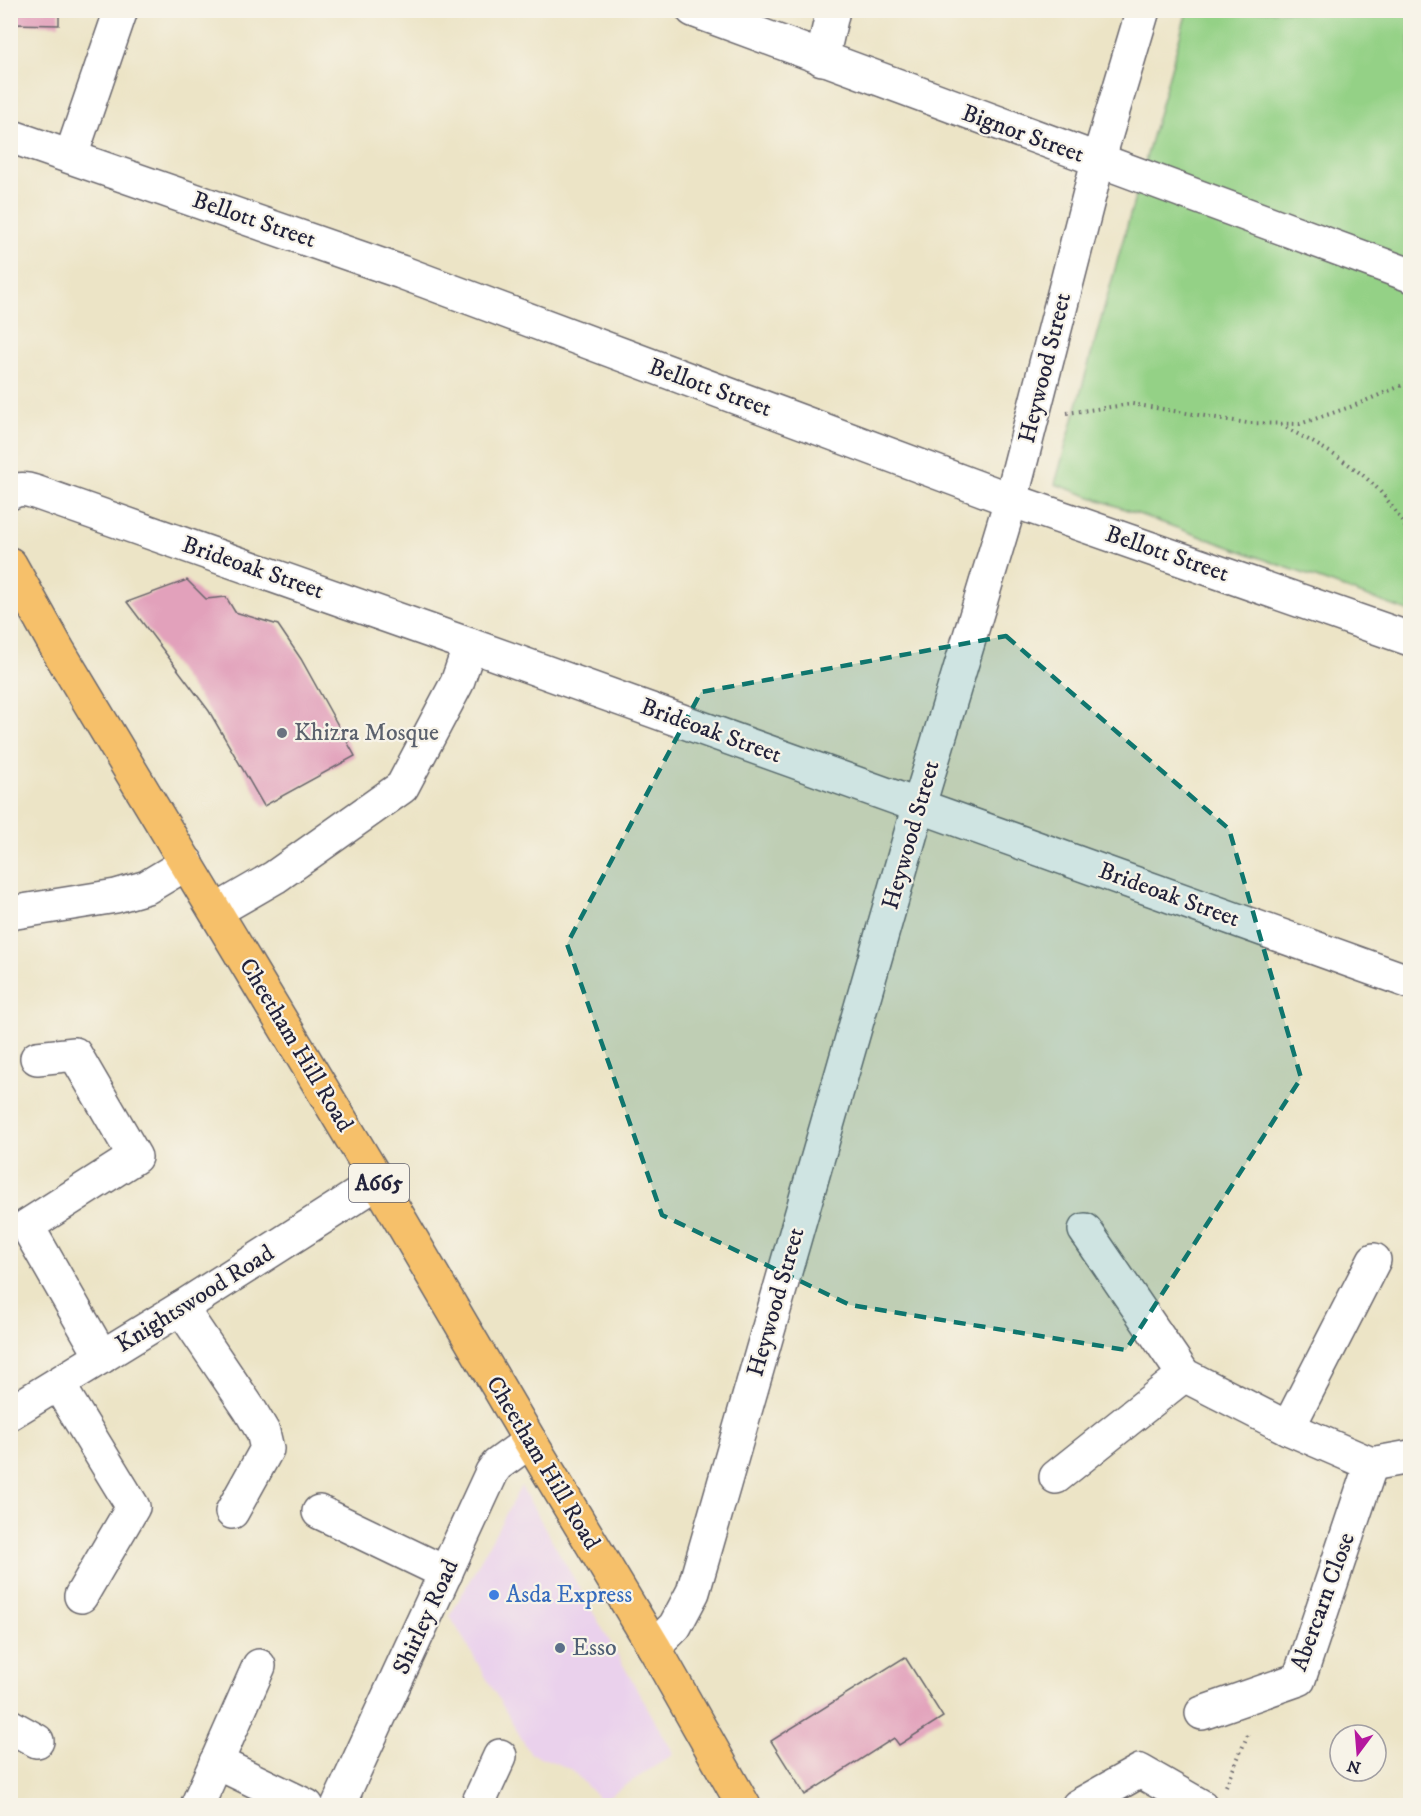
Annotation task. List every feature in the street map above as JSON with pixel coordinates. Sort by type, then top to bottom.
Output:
[{"type":"highway","name":"Cheetham Hill Road","points":[[10,564],[58,650],[654,1647],[744,1806]]},
{"type":"street","points":[[71,156],[121,10]]},
{"type":"street","name":"Bignor Street","points":[[693,10],[1410,275]]},
{"type":"street","points":[[822,58],[833,10]]},
{"type":"street","name":"Heywood Street","points":[[654,1647],[675,1626],[693,1592],[919,805],[1011,500],[1098,161],[1143,10]]},
{"type":"street","name":"Bellott Street","points":[[10,135],[401,272],[1011,500],[1410,639]]},
{"type":"street","name":"Brideoak Street","points":[[10,494],[15,490],[26,489],[35,492],[919,805],[1410,982]]},
{"type":"street","points":[[216,911],[275,877],[402,788],[457,683],[470,645]]},
{"type":"street","points":[[10,913],[116,896],[147,886],[187,864]]},
{"type":"street","points":[[37,1058],[75,1054],[135,1157],[27,1226],[102,1357]]},
{"type":"street","name":"Knightswood Road","points":[[10,1413],[181,1308],[378,1182]]},
{"type":"street","points":[[1085,1230],[1184,1375],[1288,1428],[1371,1464],[1410,1457]]},
{"type":"street","points":[[1288,1428],[1374,1260]]},
{"type":"street","points":[[181,1308],[263,1432],[267,1449],[232,1512]]},
{"type":"street","points":[[1056,1477],[1184,1375]]},
{"type":"street","points":[[58,1384],[133,1507],[81,1596]]},
{"type":"street","name":"Shirley Road","points":[[338,1806],[496,1465],[530,1441]]},
{"type":"street","name":"Abercarn Close","points":[[1202,1713],[1299,1679],[1371,1464]]},
{"type":"street","points":[[319,1512],[446,1573]]},
{"type":"street","points":[[196,1806],[259,1666]]},
{"type":"street","points":[[477,1806],[500,1756]]},
{"type":"street","points":[[216,1762],[307,1806]]},
{"type":"street","points":[[1078,1806],[1140,1771],[1211,1800]]},
{"type":"path","points":[[1033,417],[1132,405],[1247,423],[1300,424],[1353,406],[1410,382]]},
{"type":"path","points":[[1279,424],[1333,453],[1375,486],[1394,508],[1410,535]]},
{"type":"path","points":[[1211,1800],[1258,1712],[1255,1695]]},
{"type":"highlighted area","points":[[1006,636],[1229,829],[1301,1078],[1126,1350],[850,1305],[662,1215],[567,944],[701,692]]},
{"type":"shaded area","points":[[521,1486],[674,1754],[601,1801],[571,1769],[530,1753],[450,1616]]},
{"type":"green space","points":[[1187,11],[1410,11],[1410,612],[1055,484]]},
{"type":"building","points":[[10,10],[59,10],[59,25],[13,24],[13,48],[10,48]]},
{"type":"building","points":[[187,580],[206,599],[226,597],[235,612],[278,625],[301,659],[355,756],[264,806],[209,711],[127,602]]},
{"type":"building","points":[[905,1657],[943,1717],[899,1745],[894,1738],[805,1795],[771,1741]]},
{"type":"place","name":"Khizra Mosque","points":[[282,733]]},
{"type":"place","name":"Asda Express","points":[[494,1595]]},
{"type":"place","name":"Esso","points":[[560,1648]]}]
